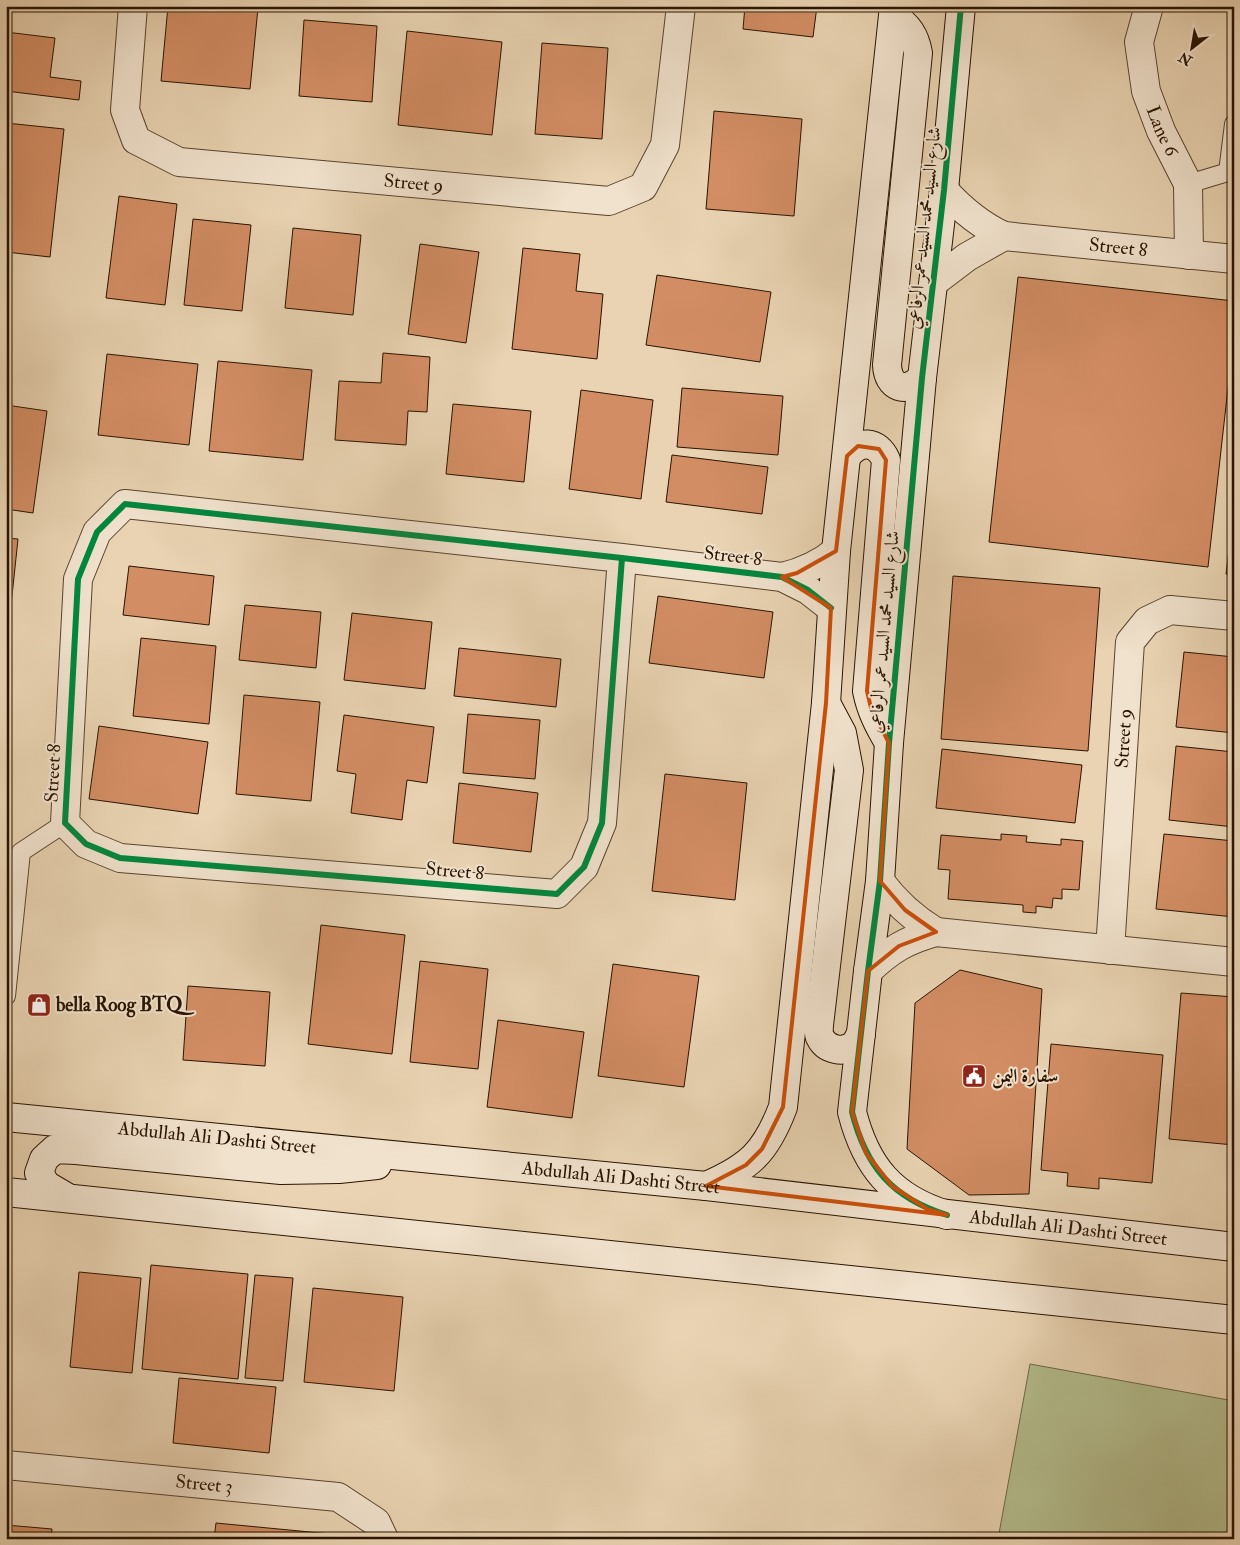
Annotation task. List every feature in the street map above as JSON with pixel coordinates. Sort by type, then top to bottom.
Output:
[{"type":"street","name":"Street 9","points":[[133,6],[125,110],[136,140],[180,162],[609,201],[643,187],[665,145],[681,6]]},
{"type":"street","name":"شارع السيد محمد السيد عمر الرفاعي","points":[[947,1214],[927,1208],[909,1199],[892,1186],[878,1171],[866,1154],[852,1112],[880,881],[889,743],[922,378],[944,190],[961,6]]},
{"type":"street","name":"Lane 6","points":[[1149,6],[1139,42],[1146,91],[1161,131],[1188,184],[1189,255]]},
{"type":"street","points":[[893,11],[913,36],[918,53],[887,365],[888,376],[894,384],[904,388],[914,386],[922,378]]},
{"type":"street","points":[[706,1186],[740,1169],[762,1149],[774,1129],[783,1107],[826,704],[836,551],[893,11]]},
{"type":"street","name":"Street 8","points":[[944,190],[971,217],[987,228],[1004,236],[1234,259]]},
{"type":"street","points":[[934,282],[967,257],[1004,236]]},
{"type":"street","points":[[847,456],[858,446],[866,444],[879,449],[886,460],[867,691],[871,708],[889,743]]},
{"type":"street","name":"Street 8","points":[[622,558],[602,823],[584,867],[557,894],[120,858],[86,844],[65,823],[78,579],[97,532],[125,504],[622,558],[782,577],[808,590],[831,608]]},
{"type":"street","name":"Street 8","points":[[782,577],[811,568],[824,561],[836,551]]},
{"type":"street","name":"Street 9","points":[[1110,950],[1130,642],[1147,621],[1170,610],[1234,616]]},
{"type":"street","points":[[826,704],[842,733],[848,770],[819,1036],[826,1044],[836,1050],[846,1049],[856,1043],[861,1034]]},
{"type":"street","points":[[880,881],[905,910],[936,932]]},
{"type":"street","points":[[868,971],[899,946],[916,937],[936,932],[1234,962]]},
{"type":"street","name":"Abdullah Ali Dashti Street","points":[[6,1117],[706,1186],[1234,1247]]},
{"type":"street","points":[[69,1198],[46,1185],[39,1174],[44,1159],[55,1149],[281,1170],[339,1169],[428,1158]]},
{"type":"street","points":[[6,1192],[1234,1320]]},
{"type":"street","name":"Street 3","points":[[6,1464],[338,1497],[376,1522],[384,1539]]},
{"type":"lane","points":[[1188,184],[1228,172],[1234,124]]},
{"type":"lane","points":[[6,996],[22,852],[65,823]]},
{"type":"highlighted area","points":[[858,446],[879,449],[886,460],[867,691],[871,708],[889,743],[880,881],[905,910],[936,932],[899,946],[868,971],[852,1112],[866,1153],[892,1186],[927,1209],[947,1215],[706,1186],[746,1165],[762,1149],[783,1107],[826,703],[831,608],[782,577],[797,573],[836,551],[847,456]]},
{"type":"green space","points":[[1030,1364],[1234,1401],[1234,1539],[998,1539]]},
{"type":"building","points":[[168,6],[258,8],[250,89],[161,81]]},
{"type":"building","points":[[745,6],[817,6],[813,37],[743,29]]},
{"type":"building","points":[[304,20],[377,26],[372,102],[299,96]]},
{"type":"building","points":[[407,31],[502,42],[492,135],[398,125]]},
{"type":"building","points":[[6,32],[55,38],[50,77],[81,81],[79,100],[6,91]]},
{"type":"building","points":[[542,43],[608,48],[602,139],[535,134]]},
{"type":"building","points":[[714,111],[802,119],[794,216],[706,209]]},
{"type":"building","points":[[6,123],[64,129],[50,257],[6,252]]},
{"type":"building","points":[[119,196],[177,204],[165,305],[106,298]]},
{"type":"building","points":[[193,219],[251,225],[242,311],[184,305]]},
{"type":"building","points":[[293,228],[361,235],[353,315],[285,308]]},
{"type":"building","points":[[420,244],[479,252],[466,343],[408,334]]},
{"type":"building","points":[[523,248],[580,254],[576,291],[603,294],[597,359],[512,349]]},
{"type":"building","points":[[657,275],[771,292],[760,362],[646,345]]},
{"type":"building","points":[[1018,277],[1234,301],[1234,334],[1208,567],[989,542]]},
{"type":"building","points":[[383,353],[430,357],[427,412],[408,411],[406,445],[335,440],[339,381],[381,383]]},
{"type":"building","points":[[107,354],[198,364],[189,445],[98,435]]},
{"type":"building","points":[[218,361],[312,370],[303,460],[209,451]]},
{"type":"building","points":[[682,388],[783,396],[778,455],[677,447]]},
{"type":"building","points":[[581,390],[653,400],[641,499],[569,489]]},
{"type":"building","points":[[453,404],[531,411],[524,482],[446,474]]},
{"type":"building","points":[[6,405],[47,411],[33,513],[6,509]]},
{"type":"building","points":[[672,455],[768,467],[762,514],[666,502]]},
{"type":"building","points":[[1234,509],[1234,575],[1226,574]]},
{"type":"building","points":[[6,538],[18,539],[12,596],[6,595]]},
{"type":"building","points":[[129,566],[214,576],[209,625],[123,615]]},
{"type":"building","points":[[953,576],[1100,588],[1088,751],[941,739]]},
{"type":"building","points":[[6,595],[12,596],[6,646]]},
{"type":"building","points":[[658,596],[773,612],[764,678],[649,663]]},
{"type":"building","points":[[245,605],[321,612],[316,668],[239,660]]},
{"type":"building","points":[[352,613],[432,622],[425,689],[344,680]]},
{"type":"building","points":[[141,638],[216,646],[209,724],[133,716]]},
{"type":"building","points":[[459,648],[561,659],[556,707],[454,696]]},
{"type":"building","points":[[1184,652],[1234,657],[1234,733],[1176,727]]},
{"type":"building","points":[[244,695],[320,702],[311,801],[236,794]]},
{"type":"building","points":[[468,714],[540,720],[535,779],[463,773]]},
{"type":"building","points":[[344,715],[434,727],[427,783],[407,780],[402,820],[351,813],[356,774],[337,771]]},
{"type":"building","points":[[99,726],[208,742],[198,814],[89,799]]},
{"type":"building","points":[[1176,746],[1234,752],[1234,827],[1169,820]]},
{"type":"building","points":[[942,749],[1082,765],[1075,823],[936,808]]},
{"type":"building","points":[[665,774],[747,783],[735,900],[652,891]]},
{"type":"building","points":[[459,783],[538,793],[531,852],[453,843]]},
{"type":"building","points":[[1001,834],[1027,836],[1026,842],[1061,845],[1061,839],[1083,841],[1079,890],[1062,889],[1062,899],[1053,898],[1052,908],[1036,906],[1036,913],[1023,912],[1023,905],[948,899],[950,870],[938,869],[941,835],[1001,840]]},
{"type":"building","points":[[1164,834],[1234,841],[1234,917],[1156,909]]},
{"type":"building","points":[[321,925],[405,935],[392,1054],[308,1044]]},
{"type":"building","points":[[420,961],[488,969],[478,1069],[410,1062]]},
{"type":"building","points":[[613,964],[699,976],[684,1087],[598,1076]]},
{"type":"building","name":"سفارة اليمن","points":[[960,970],[1042,989],[1029,1194],[969,1195],[907,1149],[915,1003]]},
{"type":"building","points":[[188,986],[270,992],[265,1066],[183,1060]]},
{"type":"building","points":[[1181,993],[1234,997],[1234,1145],[1169,1139]]},
{"type":"building","points":[[498,1020],[584,1032],[572,1118],[487,1107]]},
{"type":"building","points":[[1051,1044],[1163,1055],[1152,1183],[1099,1178],[1099,1189],[1067,1186],[1068,1173],[1041,1170]]},
{"type":"building","points":[[151,1265],[248,1274],[238,1379],[142,1369]]},
{"type":"building","points":[[79,1272],[141,1278],[132,1373],[70,1367]]},
{"type":"building","points":[[255,1275],[293,1278],[283,1381],[245,1378]]},
{"type":"building","points":[[313,1288],[403,1297],[394,1391],[304,1382]]},
{"type":"building","points":[[179,1378],[276,1387],[269,1453],[173,1443]]},
{"type":"building","points":[[216,1523],[362,1537],[362,1539],[214,1539]]},
{"type":"building","points":[[6,1525],[52,1529],[51,1539],[6,1539]]},
{"type":"building","points":[[66,1536],[95,1539],[66,1539]]},
{"type":"cycle path","points":[[947,1215],[911,1199],[884,1178],[865,1149],[852,1112],[880,881],[889,743],[922,378],[944,190],[961,6]]},
{"type":"cycle path","points":[[622,558],[602,823],[584,867],[557,894],[120,858],[86,844],[65,823],[78,579],[97,532],[125,504],[622,558],[782,577],[808,590],[831,608]]},
{"type":"place","name":"bella Roog BTQ","points":[[39,1005]]},
{"type":"place","name":"سفارة اليمن","points":[[974,1076]]}]
